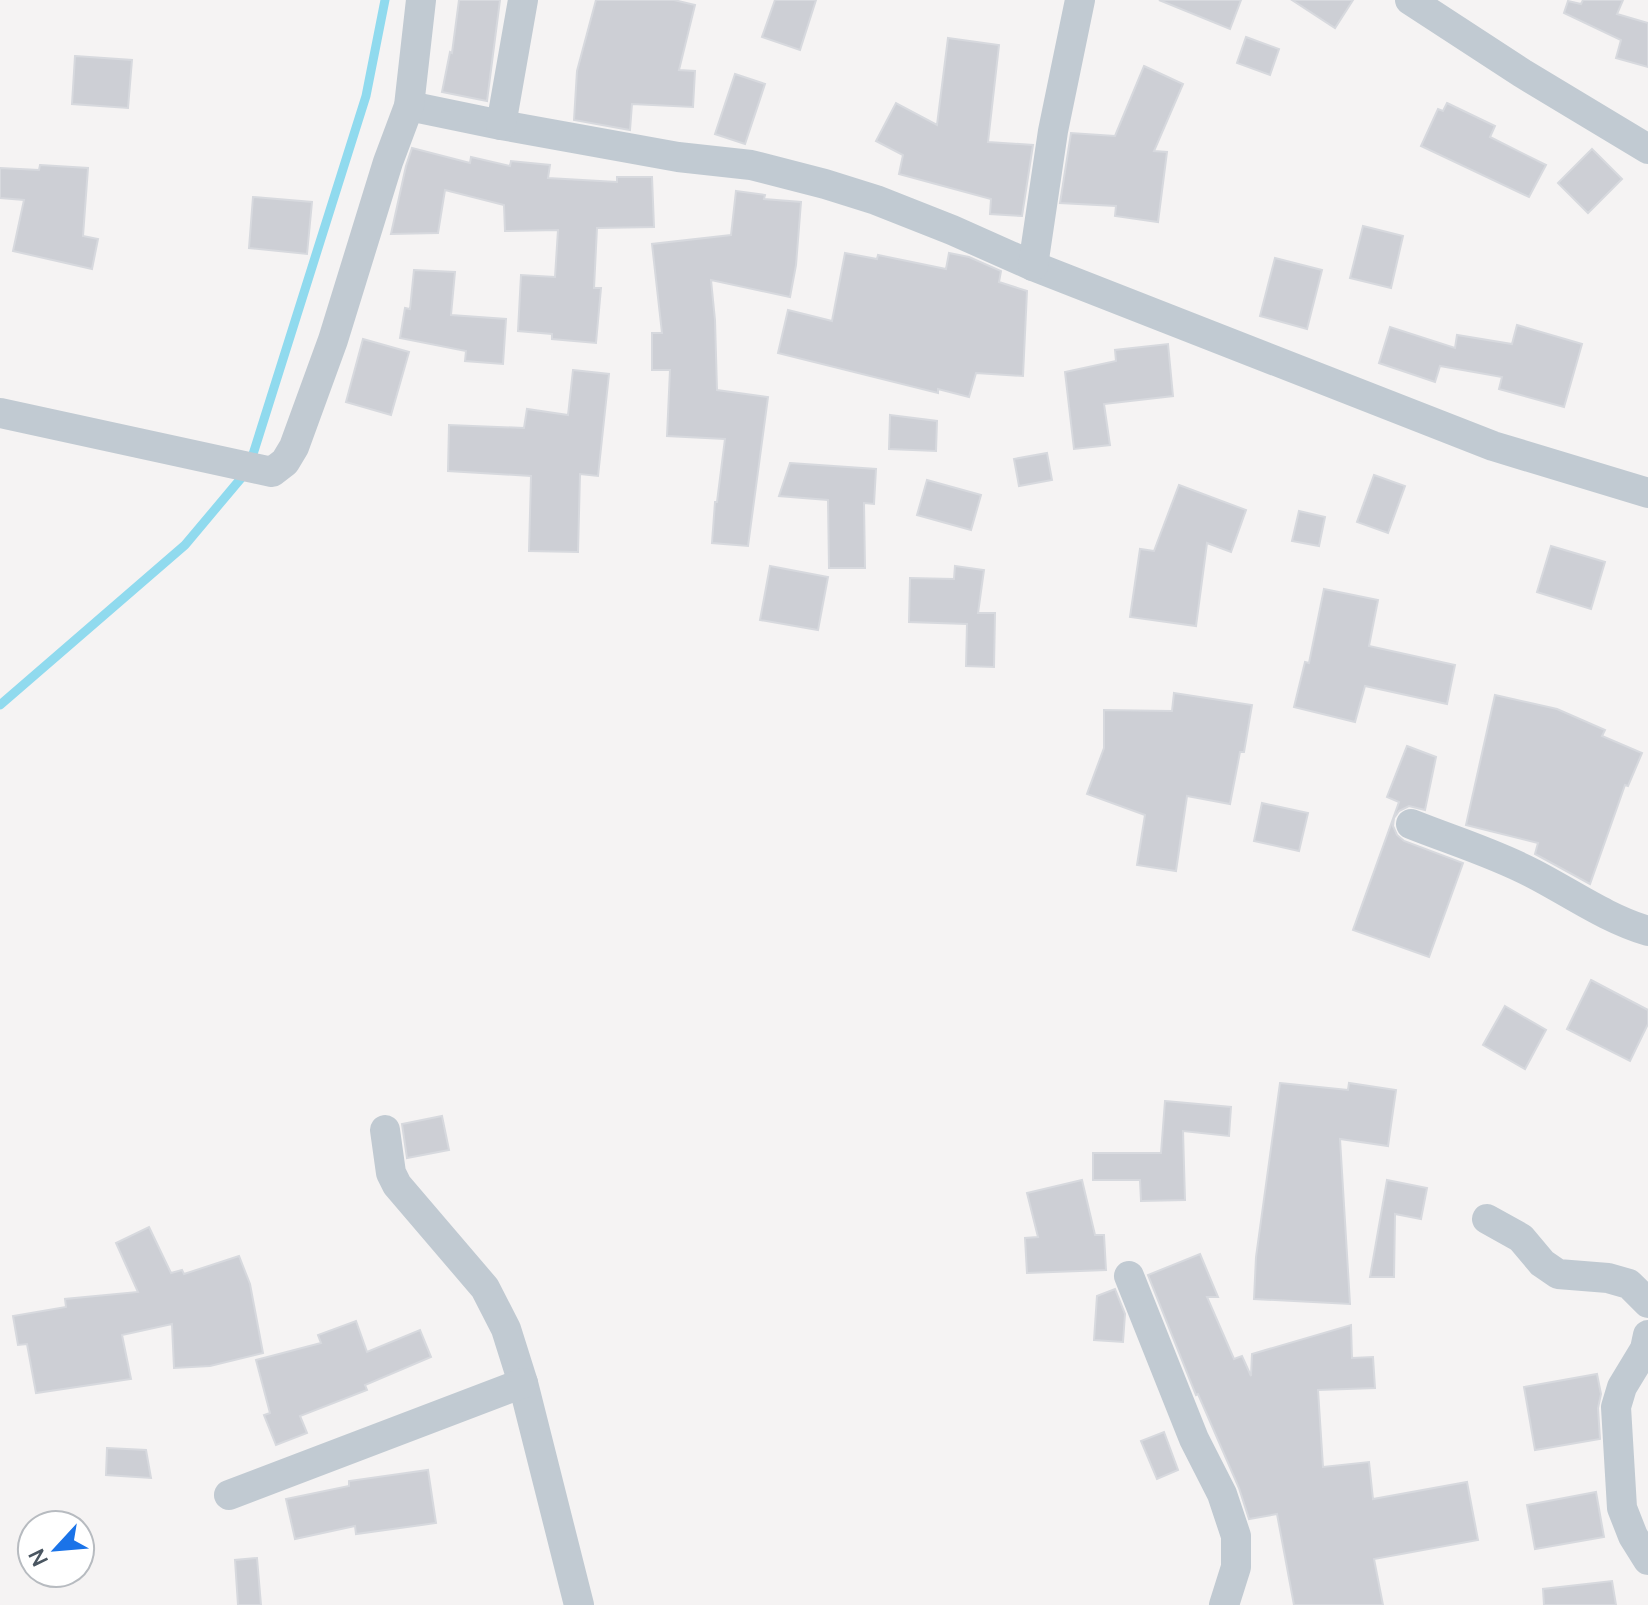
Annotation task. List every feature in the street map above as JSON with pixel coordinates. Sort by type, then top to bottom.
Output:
[{"type":"street","points":[[0,413],[271,472],[285,462],[298,439],[333,340],[388,162],[409,106],[421,0]]},
{"type":"street","points":[[501,125],[523,0]]},
{"type":"street","points":[[1033,266],[1053,131],[1080,0]]},
{"type":"street","points":[[1410,0],[1522,73],[1648,149]]},
{"type":"street","points":[[409,106],[678,157],[751,165],[825,184],[876,200],[1033,266],[1493,446],[1648,493]]},
{"type":"street","points":[[1411,824],[1532,873],[1625,924],[1648,931]]},
{"type":"street","points":[[385,1130],[391,1173],[397,1185],[485,1288],[506,1329],[523,1383],[579,1605]]},
{"type":"street","points":[[1487,1219],[1521,1238],[1542,1263],[1558,1274],[1608,1278],[1629,1284],[1648,1303]]},
{"type":"street","points":[[1129,1276],[1194,1439],[1222,1494],[1236,1536],[1236,1567],[1224,1605]]},
{"type":"street","points":[[1648,1335],[1645,1349],[1622,1387],[1616,1407],[1622,1508],[1633,1536],[1648,1560]]},
{"type":"street","points":[[229,1495],[523,1383]]},
{"type":"building","points":[[459,0],[500,0],[487,101],[442,92],[452,53]]},
{"type":"building","points":[[596,0],[674,0],[695,5],[679,70],[695,71],[693,107],[632,104],[630,130],[574,120],[577,71]]},
{"type":"building","points":[[775,0],[816,0],[800,50],[762,37]]},
{"type":"building","points":[[1159,0],[1241,0],[1230,29]]},
{"type":"building","points":[[1292,0],[1353,0],[1335,28]]},
{"type":"building","points":[[1583,0],[1623,0],[1617,14],[1648,23],[1648,67],[1616,58],[1621,40],[1564,13],[1568,1],[1581,4]]},
{"type":"building","points":[[1246,37],[1279,49],[1270,75],[1237,63]]},
{"type":"building","points":[[948,38],[999,45],[988,142],[1033,145],[1022,216],[990,214],[991,199],[899,174],[903,155],[876,141],[896,103],[937,125]]},
{"type":"building","points":[[75,56],[132,60],[128,108],[72,104]]},
{"type":"building","points":[[1144,66],[1183,84],[1154,151],[1167,152],[1158,222],[1115,216],[1116,206],[1060,203],[1071,133],[1115,136]]},
{"type":"building","points":[[735,74],[765,84],[745,144],[715,134]]},
{"type":"building","points":[[1447,103],[1495,126],[1490,137],[1546,165],[1529,197],[1421,146],[1438,109],[1443,111]]},
{"type":"building","points":[[412,148],[470,163],[471,157],[510,166],[511,161],[550,165],[548,178],[617,182],[617,177],[652,177],[654,227],[597,228],[594,288],[601,288],[596,343],[552,339],[552,334],[518,331],[521,275],[555,277],[558,230],[505,231],[504,205],[445,190],[438,233],[391,234]]},
{"type":"building","points":[[1592,149],[1622,179],[1588,213],[1558,183]]},
{"type":"building","points":[[40,165],[88,168],[83,236],[98,239],[92,269],[13,251],[24,200],[0,198],[0,168],[39,170]]},
{"type":"building","points":[[736,191],[765,195],[764,199],[801,202],[790,297],[711,280],[717,390],[768,397],[748,546],[712,543],[725,439],[667,436],[670,370],[652,370],[652,333],[662,333],[652,244],[731,235]]},
{"type":"building","points":[[253,197],[312,202],[307,254],[249,248]]},
{"type":"building","points":[[1363,226],[1403,236],[1391,288],[1350,278]]},
{"type":"building","points":[[845,253],[877,259],[878,255],[946,269],[949,253],[969,257],[1001,271],[999,282],[1027,291],[1023,376],[976,373],[969,397],[938,389],[938,393],[778,353],[788,310],[832,321]]},
{"type":"building","points":[[1275,258],[1322,270],[1307,329],[1260,316]]},
{"type":"building","points":[[414,270],[455,272],[451,315],[506,319],[503,364],[465,361],[466,351],[400,338],[405,308],[410,309]]},
{"type":"building","points":[[1517,325],[1582,344],[1564,407],[1499,389],[1502,377],[1440,366],[1435,382],[1379,363],[1390,327],[1455,348],[1457,335],[1512,344]]},
{"type":"building","points":[[363,339],[409,352],[391,415],[346,402]]},
{"type":"building","points":[[1168,344],[1173,396],[1104,404],[1110,445],[1074,449],[1065,372],[1116,361],[1115,350]]},
{"type":"building","points":[[573,370],[609,374],[598,476],[580,474],[578,552],[529,551],[531,476],[448,471],[449,425],[524,428],[527,409],[568,415]]},
{"type":"building","points":[[890,415],[937,421],[936,451],[889,449]]},
{"type":"building","points":[[1047,453],[1052,480],[1019,486],[1014,459]]},
{"type":"building","points":[[790,463],[876,469],[874,504],[864,503],[865,568],[829,568],[828,500],[779,496]]},
{"type":"building","points":[[1374,475],[1405,486],[1388,533],[1357,522]]},
{"type":"building","points":[[927,480],[981,495],[971,530],[917,515]]},
{"type":"building","points":[[1179,485],[1246,510],[1231,552],[1207,543],[1196,626],[1130,617],[1140,549],[1154,551]]},
{"type":"building","points":[[1299,511],[1325,517],[1319,546],[1292,541]]},
{"type":"building","points":[[1551,546],[1605,562],[1591,609],[1537,592]]},
{"type":"building","points":[[770,566],[828,577],[818,630],[760,620]]},
{"type":"building","points":[[955,566],[984,570],[978,613],[995,613],[994,667],[966,666],[967,624],[909,622],[910,578],[954,579]]},
{"type":"building","points":[[1324,589],[1378,600],[1369,646],[1455,665],[1447,704],[1365,686],[1355,722],[1294,707],[1305,662],[1309,663]]},
{"type":"building","points":[[1174,693],[1252,705],[1230,804],[1187,796],[1176,871],[1137,865],[1145,815],[1087,794],[1104,748],[1104,710],[1172,711]]},
{"type":"building","points":[[1495,695],[1557,709],[1605,730],[1602,736],[1642,753],[1628,786],[1625,785],[1590,884],[1535,854],[1538,843],[1466,825]]},
{"type":"building","points":[[1407,746],[1436,757],[1425,810],[1409,806],[1399,811],[1393,826],[1397,835],[1404,841],[1463,863],[1429,957],[1353,930],[1399,802],[1387,797]]},
{"type":"building","points":[[1262,803],[1308,813],[1299,851],[1254,841]]},
{"type":"building","points":[[1591,980],[1648,1010],[1648,1024],[1630,1061],[1567,1029]]},
{"type":"building","points":[[1505,1006],[1546,1030],[1525,1069],[1483,1045]]},
{"type":"building","points":[[1280,1083],[1348,1090],[1349,1083],[1396,1090],[1388,1146],[1340,1139],[1350,1304],[1254,1299],[1256,1257]]},
{"type":"building","points":[[1165,1101],[1231,1107],[1229,1136],[1183,1131],[1185,1200],[1141,1201],[1140,1180],[1093,1180],[1093,1153],[1161,1153]]},
{"type":"building","points":[[442,1116],[449,1150],[407,1158],[402,1124]]},
{"type":"building","points":[[1082,1180],[1095,1235],[1104,1235],[1106,1270],[1027,1273],[1025,1238],[1038,1237],[1027,1193]]},
{"type":"building","points":[[1387,1180],[1427,1188],[1421,1219],[1395,1214],[1394,1277],[1370,1277]]},
{"type":"building","points":[[149,1227],[171,1273],[182,1270],[184,1274],[239,1256],[250,1284],[263,1353],[210,1366],[174,1368],[172,1324],[122,1335],[131,1379],[36,1393],[27,1344],[18,1345],[13,1316],[66,1307],[65,1299],[138,1292],[116,1243]]},
{"type":"building","points":[[1200,1254],[1218,1297],[1207,1297],[1234,1359],[1242,1356],[1251,1376],[1252,1354],[1351,1325],[1352,1358],[1373,1357],[1375,1388],[1318,1390],[1323,1467],[1369,1462],[1373,1499],[1467,1482],[1478,1540],[1374,1559],[1383,1605],[1294,1605],[1277,1514],[1249,1519],[1239,1488],[1196,1395],[1148,1275]]},
{"type":"building","points":[[1115,1289],[1125,1314],[1123,1342],[1094,1340],[1097,1296]]},
{"type":"building","points":[[356,1321],[367,1352],[420,1330],[431,1357],[365,1385],[367,1390],[300,1416],[307,1433],[276,1445],[264,1415],[270,1413],[256,1360],[321,1343],[318,1335]]},
{"type":"building","points":[[1597,1374],[1601,1394],[1598,1408],[1600,1439],[1535,1450],[1524,1387]]},
{"type":"building","points":[[1164,1432],[1178,1470],[1157,1479],[1141,1441]]},
{"type":"building","points":[[107,1448],[146,1450],[151,1478],[106,1475]]},
{"type":"building","points":[[428,1470],[436,1523],[356,1534],[355,1526],[295,1539],[286,1499],[349,1486],[349,1481]]},
{"type":"building","points":[[1596,1492],[1604,1537],[1535,1549],[1527,1505]]},
{"type":"building","points":[[257,1558],[261,1605],[238,1605],[235,1560]]},
{"type":"building","points":[[1612,1581],[1616,1605],[1544,1605],[1543,1589]]},
{"type":"waterway","points":[[0,705],[185,545],[248,470],[366,96],[385,0]]}]
